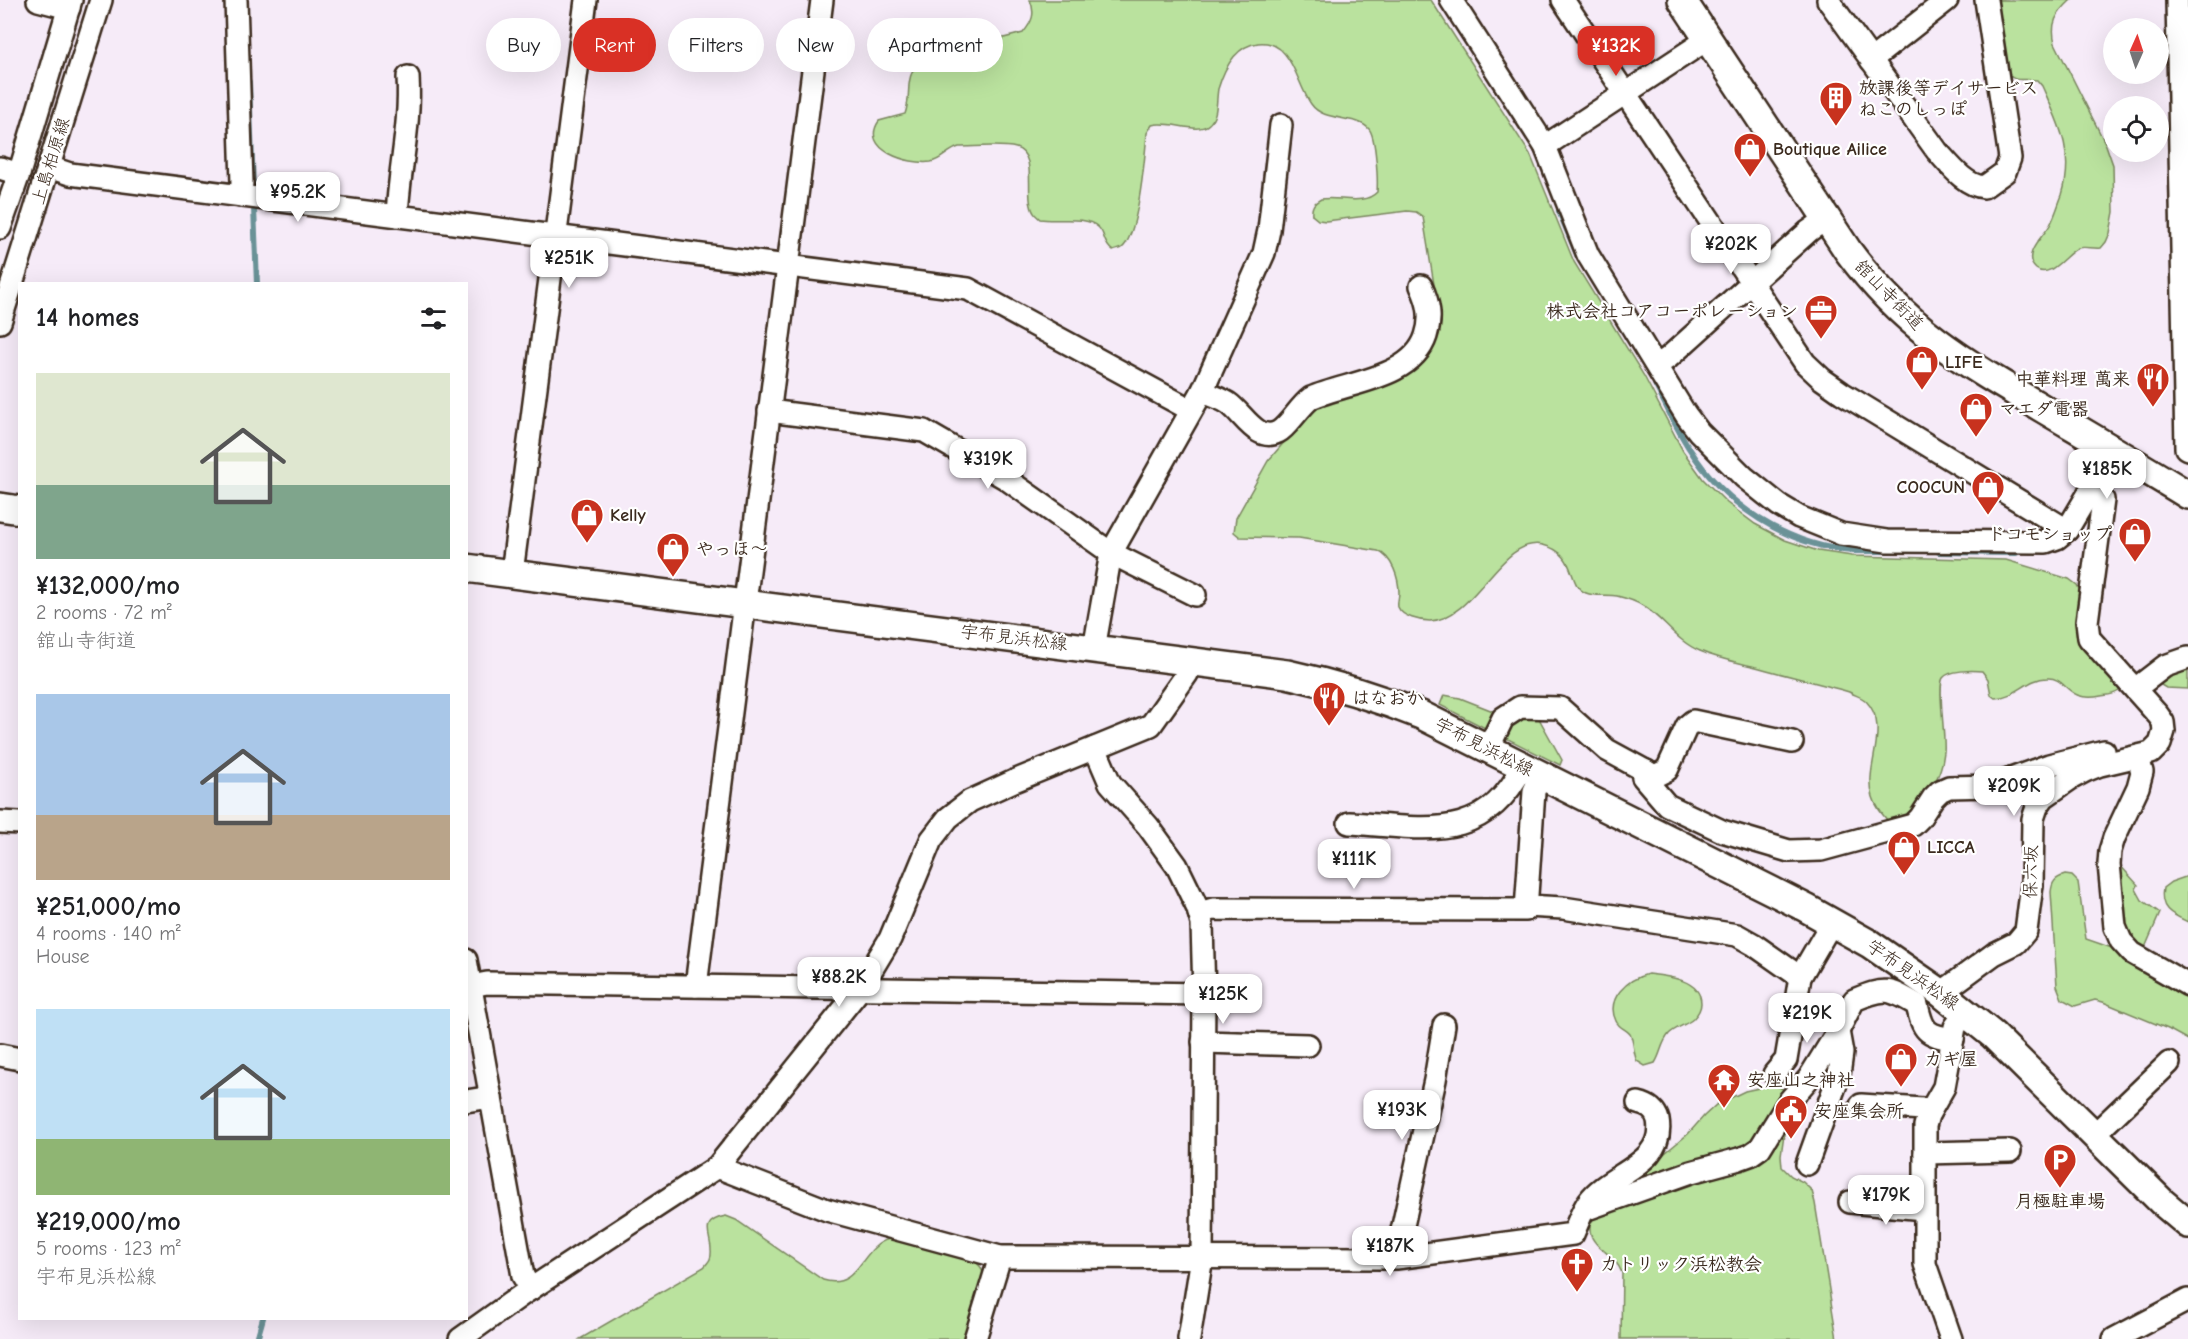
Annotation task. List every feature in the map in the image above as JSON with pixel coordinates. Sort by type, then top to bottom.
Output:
[{"type":"main road","name":"舘山寺街道","points":[[1682,0],[1848,251],[1877,288],[1911,322],[1968,364],[2188,495]]},
{"type":"main road","points":[[0,507],[18,510]]},
{"type":"main road","name":"宇布見浜松線","points":[[468,568],[1287,674],[1341,687],[1421,715],[1832,922],[1870,944],[1941,993],[1993,1035],[2162,1202],[2188,1224]]},
{"type":"street","points":[[38,0],[70,4]]},
{"type":"street","name":"上島柏原線","points":[[0,322],[101,0]]},
{"type":"street","points":[[236,0],[241,196]]},
{"type":"street","points":[[512,573],[586,0]]},
{"type":"street","points":[[696,986],[822,0]]},
{"type":"street","points":[[1451,0],[1545,147],[1588,255],[1686,415],[1728,463],[1779,505],[1819,526],[1841,534],[1887,541],[2046,542],[2057,538],[2067,530],[2114,450]]},
{"type":"street","points":[[1563,0],[1805,363],[1822,379],[1852,399],[2067,530]]},
{"type":"street","points":[[1828,0],[1929,140],[1955,170],[1977,187],[1991,184],[2005,172],[2010,158],[1986,0]]},
{"type":"street","points":[[1871,60],[1947,0]]},
{"type":"street","points":[[2177,0],[2185,289],[2186,448],[2188,449]]},
{"type":"street","name":"上島柏原線","points":[[0,228],[9,171],[70,4]]},
{"type":"street","points":[[1545,147],[1708,39]]},
{"type":"street","points":[[397,216],[398,184],[409,113],[408,77]]},
{"type":"street","points":[[1094,649],[1111,554],[1202,392],[1264,253],[1269,230],[1281,125]]},
{"type":"street","points":[[49,167],[70,174],[968,290],[1191,410]]},
{"type":"street","points":[[1657,365],[1668,358],[1809,231],[1826,219]]},
{"type":"street","points":[[1202,392],[1230,404],[1257,431],[1271,435],[1278,433],[1302,404],[1311,398],[1393,371],[1406,364],[1416,354],[1424,342],[1430,313],[1421,286]]},
{"type":"street","points":[[769,411],[924,431],[1005,478],[1111,554],[1195,595]]},
{"type":"street","points":[[1646,771],[1643,777],[1666,804],[1722,831],[1773,848],[1805,852],[1905,829],[1920,818],[1940,791],[1949,787],[1992,786],[2049,765],[2148,740],[2160,744],[2164,731],[2163,722],[2094,644],[2087,630],[2103,500],[2089,492]]},
{"type":"street","points":[[2135,689],[2165,666],[2188,658]]},
{"type":"street","points":[[460,1339],[531,1289],[717,1167],[860,989],[890,939],[931,840],[948,818],[983,795],[1151,725],[1187,674],[1189,661]]},
{"type":"street","points":[[1488,749],[1503,718],[1520,707],[1560,708],[1607,750],[1657,775],[1667,770],[1687,726],[1693,721],[1792,742]]},
{"type":"street","name":"保六坂","points":[[1941,993],[1994,954],[2016,943],[2026,931],[2032,885],[2033,819],[2044,797],[2085,771],[2100,765],[2151,753],[2160,744]]},
{"type":"street","points":[[1095,748],[1110,783],[1163,846],[1188,887],[1199,913],[1204,939],[1203,1257],[1189,1339]]},
{"type":"street","points":[[2138,757],[2142,772],[2138,787],[2114,837],[2110,851],[2109,864],[2115,927],[2121,941],[2132,953],[2188,985]]},
{"type":"street","points":[[1199,913],[1213,909],[1526,910],[1534,791],[1532,771],[1515,782],[1490,810],[1474,820],[1456,826],[1436,828],[1349,823]]},
{"type":"street","points":[[0,822],[18,823]]},
{"type":"street","points":[[1526,906],[1563,908],[1737,935],[1800,976]]},
{"type":"street","points":[[1774,1074],[1786,1060],[1800,976],[1832,922]]},
{"type":"street","points":[[468,970],[523,1276],[531,1289]]},
{"type":"street","points":[[471,986],[487,983],[1204,994]]},
{"type":"street","points":[[1584,1210],[1618,1200],[1691,1172],[1750,1155],[1767,1139],[1790,1101],[1809,1078],[1854,1000],[1877,990],[1895,992],[1917,1005],[1921,1024],[1930,1034],[1953,1040]]},
{"type":"street","points":[[1951,1339],[1925,1264],[1926,1121],[1944,1087],[1955,1027],[1966,1012]]},
{"type":"street","points":[[1401,1257],[1399,1244],[1435,1080],[1444,1025]]},
{"type":"street","points":[[1807,1164],[1839,1075],[1842,1053],[1838,1030]]},
{"type":"street","points":[[1203,1042],[1308,1045]]},
{"type":"street","points":[[0,1055],[18,1059]]},
{"type":"street","points":[[2094,1135],[2169,1063]]},
{"type":"street","points":[[468,1101],[491,1097]]},
{"type":"street","points":[[717,1167],[850,1218],[1000,1257],[1401,1257],[1573,1234],[1590,1200],[1642,1161],[1656,1144],[1658,1134],[1656,1115],[1652,1108],[1638,1103]]},
{"type":"street","points":[[1861,1105],[1923,1109],[1929,1113]]},
{"type":"street","points":[[1925,1153],[2010,1151]]},
{"type":"street","points":[[1850,1202],[1924,1209]]},
{"type":"street","points":[[975,1339],[1000,1257]]},
{"type":"street","points":[[2115,1339],[2188,1300]]},
{"type":"green space","points":[[1030,0],[1431,0],[1530,154],[1574,262],[1644,376],[1683,451],[1703,479],[1727,503],[1755,524],[1785,540],[1818,551],[1852,556],[2006,560],[2069,579],[2077,585],[2081,593],[2120,686],[2119,691],[2101,696],[2080,696],[2059,681],[2047,678],[2034,681],[2009,695],[1995,698],[1991,695],[1988,679],[1982,671],[1961,671],[1946,675],[1941,683],[1944,752],[1937,777],[1916,815],[1888,821],[1877,807],[1873,797],[1871,773],[1877,723],[1866,701],[1849,692],[1700,651],[1684,642],[1640,604],[1617,596],[1586,593],[1580,589],[1567,562],[1554,549],[1543,545],[1528,545],[1514,552],[1461,607],[1446,617],[1430,621],[1412,618],[1400,610],[1396,575],[1391,563],[1378,551],[1299,538],[1240,537],[1234,532],[1236,518],[1268,461],[1315,406],[1396,379],[1436,297],[1423,217],[1416,212],[1407,211],[1326,221],[1318,220],[1312,215],[1314,205],[1321,199],[1358,200],[1377,192],[1373,141],[1369,129],[1363,124],[1317,110],[1311,104],[1286,55],[1279,48],[1269,44],[1250,45],[1237,54],[1227,66],[1220,81],[1215,113],[1209,124],[1198,128],[1167,124],[1152,125],[1147,133],[1140,194],[1133,228],[1122,248],[1113,251],[1107,245],[1098,227],[1092,223],[1078,220],[1040,219],[1035,214],[1031,206],[1027,159],[1023,152],[1016,148],[959,147],[935,161],[922,162],[900,158],[881,148],[876,140],[875,131],[879,121],[905,114],[912,72],[1003,72],[1003,38],[1023,33],[1029,25],[1033,10]]},
{"type":"green space","points":[[1995,0],[2071,0],[2061,10],[2054,24],[2055,43],[2103,139],[2103,162],[2112,162],[2113,165],[2114,212],[2110,233],[2101,248],[2078,248],[2047,271],[2036,269],[2031,258],[2035,246],[2052,222],[2062,195],[2066,180],[2066,152],[2059,126],[2042,86],[2037,80],[2015,79],[2006,70]]},
{"type":"green space","points":[[2188,666],[2188,689],[2166,688],[2161,685],[2166,674]]},
{"type":"green space","points":[[1444,695],[1460,698],[1498,713],[1489,730],[1440,705]]},
{"type":"green space","points":[[1522,715],[1537,715],[1562,760],[1560,765],[1502,736],[1509,724]]},
{"type":"green space","points":[[2118,863],[2138,885],[2136,889],[2142,900],[2160,913],[2144,950],[2129,936],[2124,924]]},
{"type":"green space","points":[[2065,875],[2072,876],[2078,882],[2086,939],[2112,948],[2125,961],[2188,997],[2188,1040],[2168,1029],[2103,1002],[2095,1000],[2075,1006],[2062,999],[2057,986],[2051,892],[2055,881]]},
{"type":"green space","points":[[2188,876],[2188,922],[2168,910],[2162,895],[2163,888],[2171,882]]},
{"type":"green space","points":[[1648,974],[1673,978],[1689,984],[1699,995],[1701,1003],[1693,1019],[1669,1034],[1655,1063],[1645,1066],[1637,1061],[1630,1034],[1619,1025],[1613,1013],[1616,997],[1620,991],[1633,980]]},
{"type":"green space","points":[[1777,1086],[1785,1090],[1788,1107],[1781,1155],[1782,1167],[1812,1191],[1837,1339],[1621,1339],[1622,1273],[1617,1264],[1591,1235],[1591,1214],[1688,1134],[1716,1105],[1745,1091]]},
{"type":"green space","points":[[726,1216],[736,1220],[823,1280],[835,1282],[844,1279],[852,1274],[872,1250],[889,1239],[971,1259],[981,1268],[983,1281],[965,1339],[580,1339],[704,1267],[710,1260],[711,1252],[708,1227],[716,1219]]},
{"type":"waterway","points":[[249,82],[253,187]]},
{"type":"waterway","points":[[254,208],[257,282]]},
{"type":"waterway","points":[[1559,211],[1578,257]]},
{"type":"waterway","points":[[1655,384],[1680,433],[1703,469],[1739,504],[1760,519],[1805,541],[1829,547],[1854,551],[1890,551]]},
{"type":"waterway","points":[[1939,552],[2016,553]]},
{"type":"waterway","points":[[257,1339],[262,1320]]},
{"type":"place","name":"放課後等デイサービス ねこのしっぽ","points":[[1836,127]]},
{"type":"place","name":"Boutique Ailice","points":[[1750,178]]},
{"type":"place","name":"株式会社コアコーポレーション","points":[[1821,340]]},
{"type":"place","name":"LIFE","points":[[1922,391]]},
{"type":"place","name":"中華料理 萬来","points":[[2153,408]]},
{"type":"place","name":"マエダ電器","points":[[1976,438]]},
{"type":"place","name":"COOCUN","points":[[1988,516]]},
{"type":"place","name":"Kelly","points":[[587,544]]},
{"type":"place","name":"ドコモショップ","points":[[2135,563]]},
{"type":"place","name":"やっほ～","points":[[673,578]]},
{"type":"place","name":"はなおか","points":[[1329,727]]},
{"type":"place","name":"LICCA","points":[[1904,876]]},
{"type":"place","name":"カギ屋","points":[[1901,1088]]},
{"type":"place","name":"安座山之神社","points":[[1724,1109]]},
{"type":"place","name":"安座集会所","points":[[1791,1140]]},
{"type":"place","name":"月極駐車場","points":[[2060,1189]]},
{"type":"place","name":"カトリック浜松教会","points":[[1577,1293]]}]
